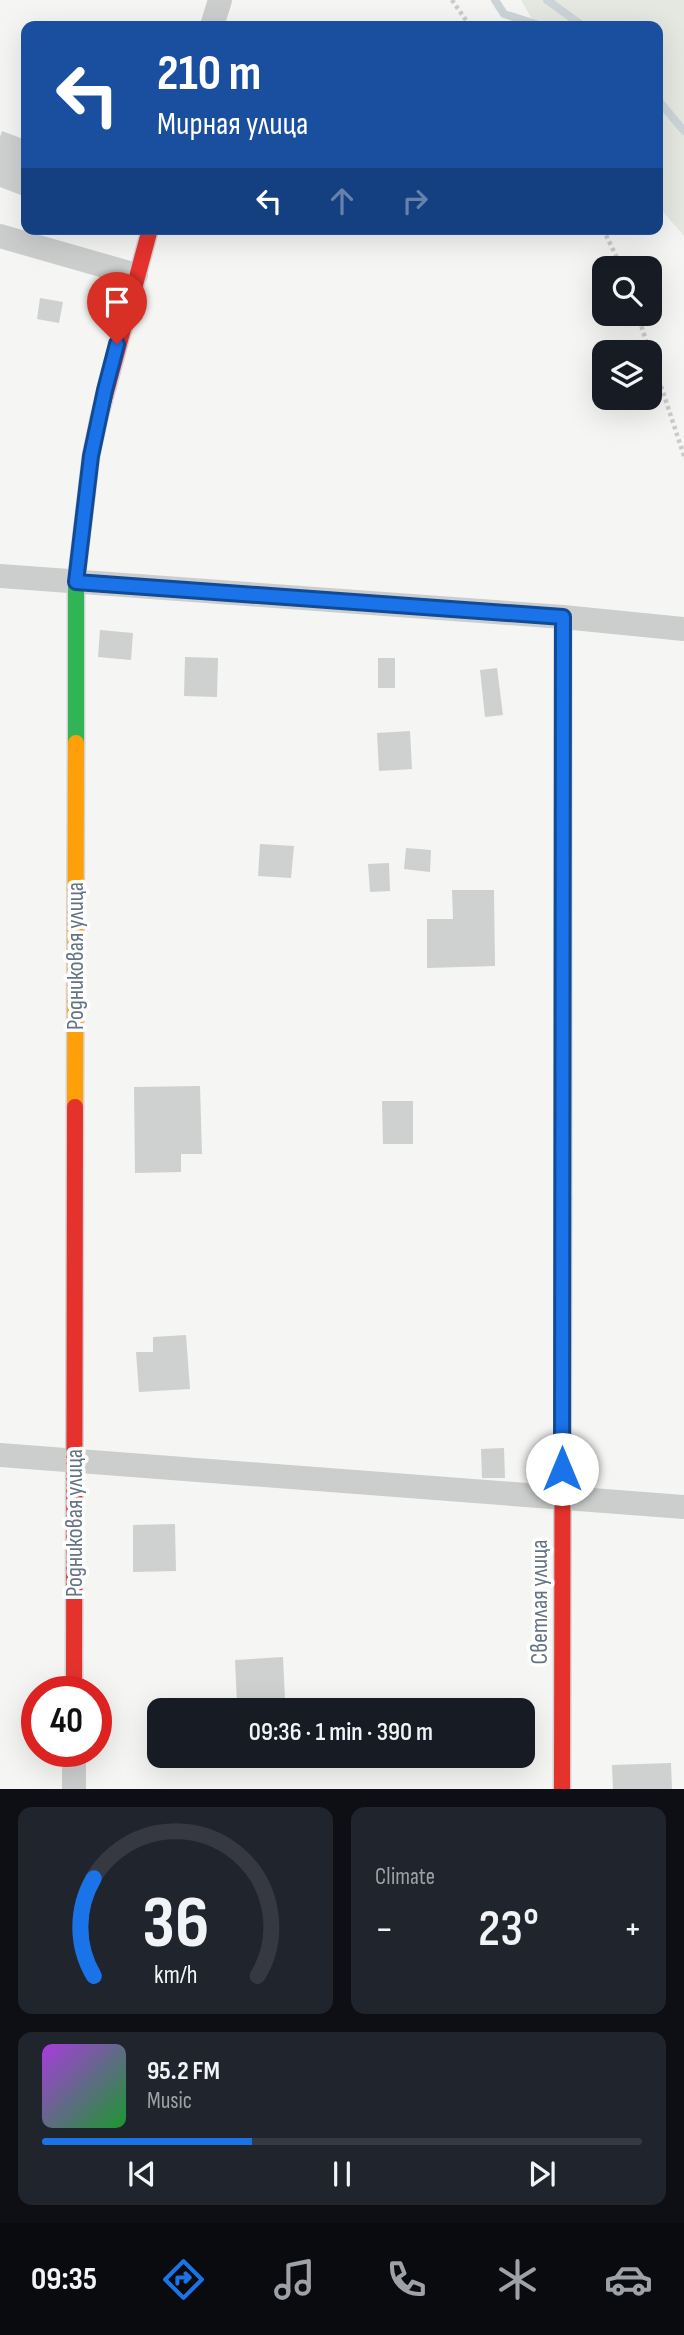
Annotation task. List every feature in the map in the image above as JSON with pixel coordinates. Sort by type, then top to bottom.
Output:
[{"type":"street","points":[[214,21],[220,0]]},
{"type":"street","name":"Родниковая улица","points":[[74,1676],[76,582],[91,456],[105,390],[148,235]]},
{"type":"street","points":[[0,236],[136,275]]},
{"type":"street","points":[[0,576],[563,617],[684,629]]},
{"type":"street","name":"Светлая улица","points":[[562,1789],[563,617]]},
{"type":"street","points":[[0,1455],[684,1507]]},
{"type":"street","points":[[74,1767],[74,1789]]},
{"type":"path","points":[[452,0],[467,21]]},
{"type":"path","points":[[606,235],[616,256]]},
{"type":"path","points":[[641,326],[684,456]]},
{"type":"shaded area","points":[[521,0],[684,0],[684,236],[663,212],[663,21],[533,21]]},
{"type":"building","points":[[2,131],[21,138],[21,195],[0,187]]},
{"type":"building","points":[[40,298],[63,302],[59,323],[37,319]]},
{"type":"building","points":[[100,630],[133,633],[131,660],[98,657]]},
{"type":"building","points":[[185,657],[218,658],[217,697],[184,696]]},
{"type":"building","points":[[378,658],[395,658],[395,688],[378,688]]},
{"type":"building","points":[[497,668],[503,715],[485,717],[480,670]]},
{"type":"building","points":[[410,731],[412,769],[379,771],[377,733]]},
{"type":"building","points":[[260,844],[294,846],[291,878],[258,876]]},
{"type":"building","points":[[406,848],[431,850],[430,872],[404,869]]},
{"type":"building","points":[[389,863],[390,891],[370,892],[368,864]]},
{"type":"building","points":[[452,890],[494,890],[495,966],[427,968],[427,919],[453,919]]},
{"type":"building","points":[[200,1086],[202,1154],[181,1154],[181,1172],[135,1173],[134,1087]]},
{"type":"building","points":[[382,1101],[413,1101],[413,1144],[383,1144]]},
{"type":"building","points":[[186,1335],[190,1389],[139,1392],[136,1352],[153,1352],[153,1337]]},
{"type":"building","points":[[504,1448],[505,1478],[482,1478],[481,1449]]},
{"type":"building","points":[[175,1524],[176,1571],[133,1572],[133,1525]]},
{"type":"building","points":[[283,1657],[285,1698],[237,1698],[235,1660]]},
{"type":"building","points":[[671,1763],[672,1789],[613,1789],[612,1765]]},
{"type":"waterway","points":[[495,0],[504,14],[526,21]]},
{"type":"waterway","points":[[547,0],[576,21]]},
{"type":"waterway","points":[[663,106],[684,131]]},
{"type":"traffic: fast","points":[[76,743],[76,582],[91,456],[99,418]]},
{"type":"traffic: slow","points":[[563,617],[563,1198]]},
{"type":"traffic: slow","points":[[75,1107],[76,743]]},
{"type":"traffic: jam","points":[[99,418],[148,235]]},
{"type":"traffic: jam","points":[[74,1676],[75,1107]]},
{"type":"traffic: jam","points":[[562,1789],[563,1198]]},
{"type":"route","points":[[117,344],[91,456],[76,582],[563,617],[562,1469]]}]
